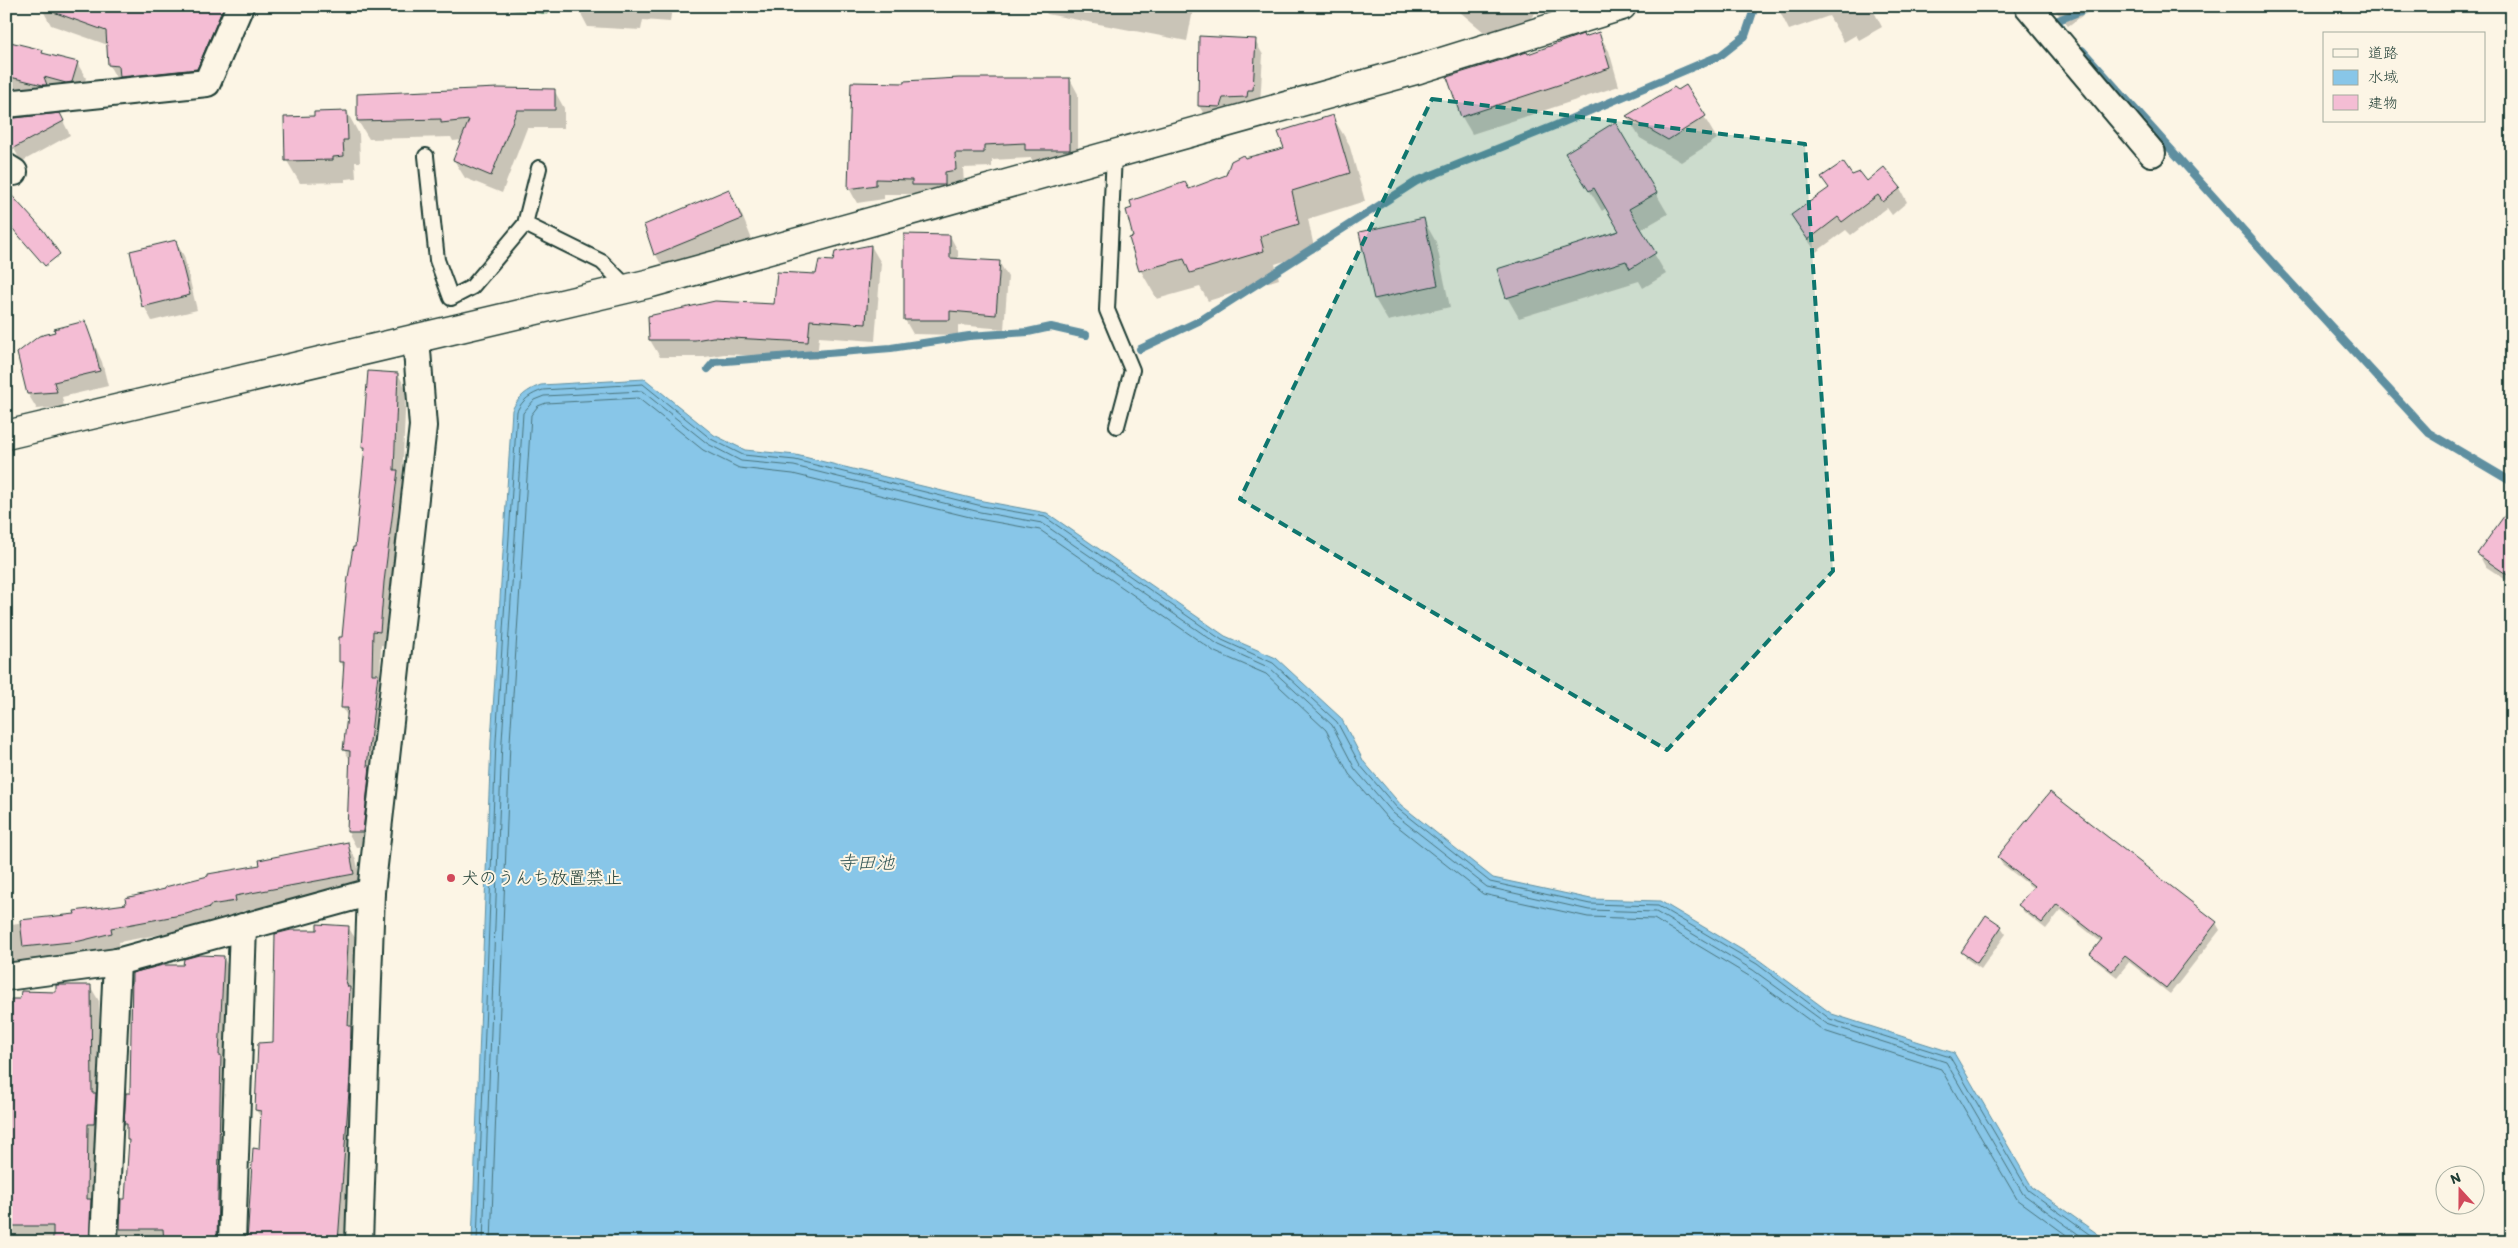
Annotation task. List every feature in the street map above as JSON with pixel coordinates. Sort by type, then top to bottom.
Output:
[{"type":"street","points":[[6,104],[207,84],[240,6]]},
{"type":"street","points":[[6,436],[628,288],[1419,69],[1622,6]]},
{"type":"street","points":[[2028,6],[2152,153]]},
{"type":"street","points":[[359,1242],[371,892],[423,426],[416,338]]},
{"type":"street","points":[[6,977],[116,962],[371,892]]},
{"type":"street","points":[[232,1242],[243,928]]},
{"type":"street","points":[[104,1242],[116,962]]},
{"type":"lane","points":[[1114,154],[1107,310],[1132,370],[1117,426]]},
{"type":"lane","points":[[426,156],[437,260],[450,298],[472,287],[524,224],[539,168]]},
{"type":"lane","points":[[524,224],[602,262],[628,288]]},
{"type":"highlighted area","points":[[1432,99],[1805,144],[1833,571],[1667,750],[1240,499]]},
{"type":"green space","points":[[482,6],[549,6],[548,14]]},
{"type":"water","name":"寺田池","points":[[645,379],[714,435],[745,450],[796,455],[983,501],[1047,513],[1225,636],[1276,658],[1341,718],[1364,762],[1401,805],[1493,878],[1591,899],[1660,901],[1759,960],[1832,1014],[1954,1053],[2032,1187],[2109,1242],[472,1242],[491,741],[512,410],[524,394],[541,385]]},
{"type":"building","points":[[45,6],[224,6],[197,69],[120,77],[119,66],[108,65],[106,31],[45,9]]},
{"type":"building","points":[[1599,32],[1610,68],[1461,117],[1447,77],[1527,52],[1528,54],[1583,34],[1584,37]]},
{"type":"building","points":[[1199,36],[1256,39],[1253,90],[1248,90],[1247,97],[1223,98],[1220,107],[1198,106]]},
{"type":"building","points":[[6,41],[43,50],[42,53],[78,62],[72,82],[66,83],[44,77],[47,85],[43,85],[6,76]]},
{"type":"building","points":[[959,78],[1070,78],[1070,150],[1025,150],[1025,143],[984,145],[984,153],[955,153],[956,170],[945,172],[945,185],[912,185],[912,180],[876,179],[876,185],[848,189],[851,82],[904,83],[904,81]]},
{"type":"building","points":[[1686,85],[1706,116],[1668,140],[1626,116],[1674,87],[1678,90]]},
{"type":"building","points":[[498,88],[555,89],[555,110],[517,110],[491,176],[453,160],[469,120],[441,123],[441,119],[357,121],[357,94]]},
{"type":"building","points":[[347,111],[348,140],[343,140],[344,156],[333,157],[333,160],[285,161],[284,117],[314,116],[314,112]]},
{"type":"building","points":[[60,113],[64,121],[6,152],[6,119]]},
{"type":"building","points":[[1333,115],[1350,173],[1292,191],[1299,224],[1260,236],[1264,251],[1190,273],[1184,259],[1139,271],[1129,238],[1133,237],[1126,210],[1132,208],[1130,201],[1185,182],[1189,189],[1226,175],[1231,161],[1243,155],[1245,158],[1284,148],[1278,132]]},
{"type":"building","points":[[1615,122],[1657,193],[1629,209],[1656,253],[1630,269],[1626,261],[1506,298],[1497,269],[1619,231],[1594,188],[1589,191],[1565,153]]},
{"type":"building","points":[[1843,162],[1852,175],[1860,172],[1867,181],[1884,167],[1901,188],[1883,202],[1878,195],[1842,222],[1838,217],[1808,240],[1791,215],[1829,188],[1821,177]]},
{"type":"building","points":[[6,189],[43,230],[60,254],[45,266],[6,221]]},
{"type":"building","points":[[729,189],[742,219],[654,255],[644,225]]},
{"type":"building","points":[[1424,218],[1438,285],[1374,299],[1359,232]]},
{"type":"building","points":[[904,234],[950,235],[950,258],[1000,261],[996,315],[950,311],[950,320],[904,320]]},
{"type":"building","points":[[176,240],[190,295],[142,307],[130,251]]},
{"type":"building","points":[[871,245],[866,324],[810,320],[808,342],[713,337],[695,340],[649,340],[648,316],[715,301],[774,304],[777,272],[816,274],[819,260],[833,261],[835,252]]},
{"type":"building","points":[[85,321],[100,371],[54,382],[57,392],[27,394],[17,353],[39,336],[55,332],[54,329]]},
{"type":"building","points":[[368,371],[398,373],[394,470],[398,470],[384,582],[380,632],[373,631],[372,674],[378,674],[367,766],[370,766],[363,832],[347,832],[350,751],[343,750],[348,708],[341,708],[344,662],[339,662],[339,637],[342,637],[347,584],[353,547],[355,547],[365,447],[362,447]]},
{"type":"building","points":[[2512,505],[2512,578],[2477,554]]},
{"type":"building","points":[[2050,792],[2217,922],[2166,988],[2125,956],[2112,971],[2090,954],[2102,939],[2057,904],[2042,923],[2018,905],[2034,886],[1997,857]]},
{"type":"building","points":[[348,842],[354,874],[235,896],[236,901],[210,905],[210,907],[186,914],[111,928],[112,933],[80,941],[23,947],[20,920],[75,914],[74,911],[126,904],[125,898],[165,889],[165,887],[208,876],[208,874],[260,865],[259,860]]},
{"type":"building","points":[[1986,915],[2002,926],[1977,963],[1961,952]]},
{"type":"building","points":[[317,924],[349,926],[346,981],[348,987],[350,987],[348,1026],[351,1026],[350,1077],[338,1242],[247,1242],[253,1148],[259,1149],[261,1111],[255,1110],[258,1043],[273,1042],[275,934],[291,930],[317,930]]},
{"type":"building","points":[[199,955],[224,956],[219,1055],[221,1055],[217,1242],[164,1242],[163,1229],[120,1229],[121,1199],[125,1199],[129,1140],[127,1140],[127,1124],[124,1124],[126,1093],[130,1093],[132,973],[163,965],[183,965],[184,959]]},
{"type":"building","points":[[56,985],[91,985],[92,1093],[96,1093],[94,1124],[88,1124],[87,1199],[91,1199],[89,1242],[53,1242],[53,1226],[6,1226],[9,1081],[8,1071],[6,1072],[6,1028],[10,1028],[11,999],[20,999],[21,991],[56,992]]},
{"type":"waterway","points":[[1140,349],[1201,320],[1417,181],[1554,126],[1721,55],[1745,36],[1755,6]]},
{"type":"waterway","points":[[2061,27],[2056,21],[2093,6]]},
{"type":"waterway","points":[[2082,50],[2279,270],[2429,433],[2512,482]]},
{"type":"waterway","points":[[708,369],[714,362],[891,348],[969,336],[1028,332],[1051,327],[1086,335]]},
{"type":"place","name":"犬のうんち放置禁止","points":[[451,878]]}]
